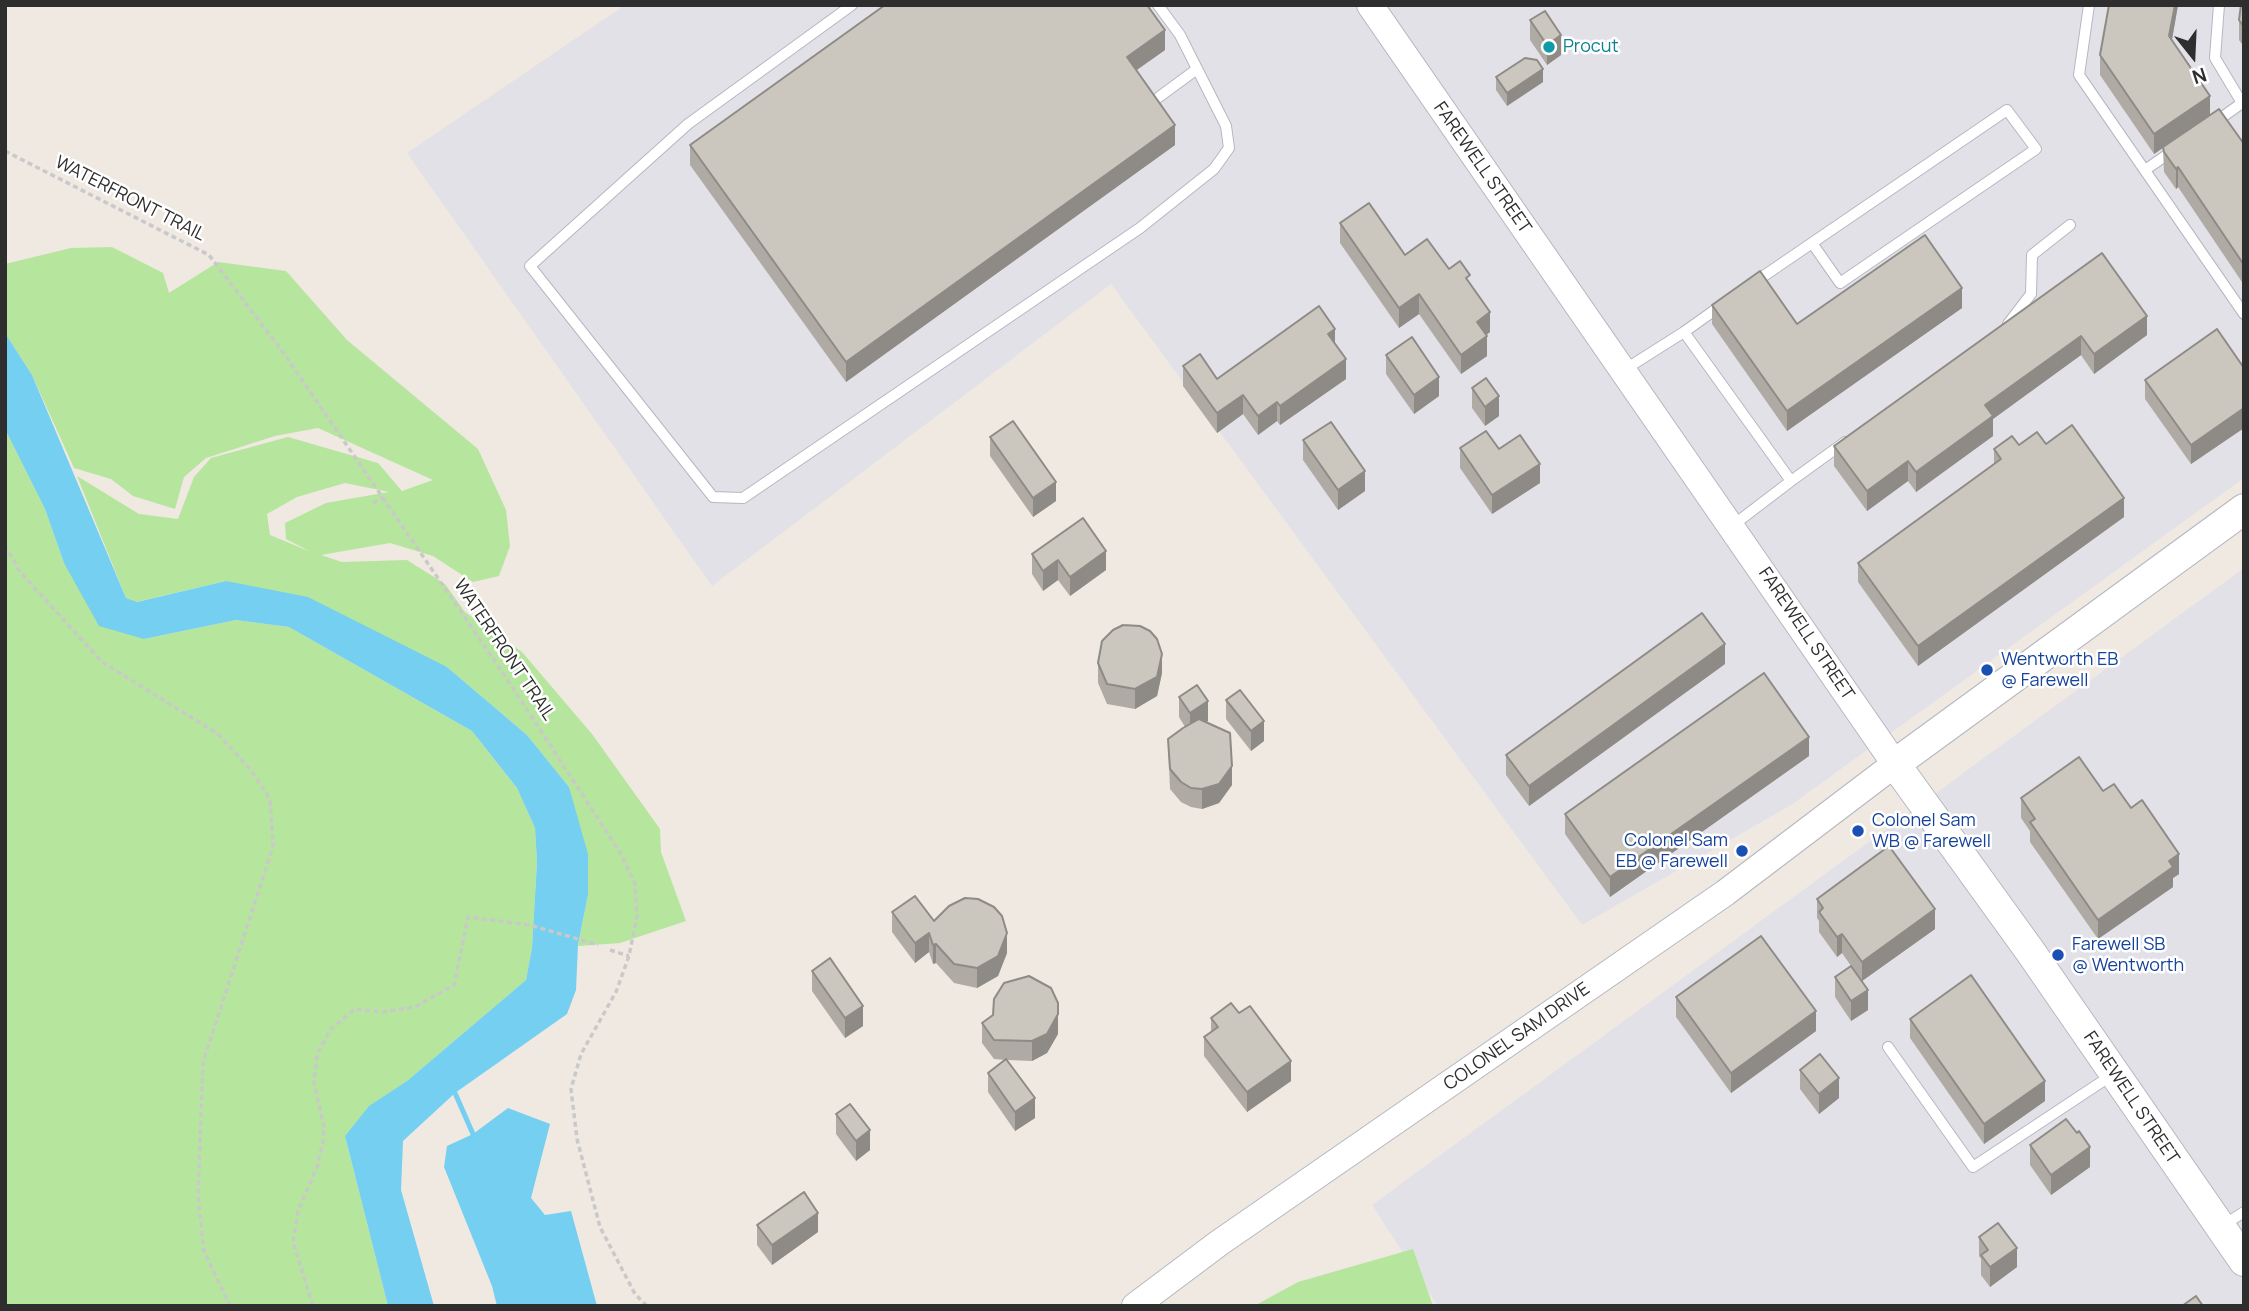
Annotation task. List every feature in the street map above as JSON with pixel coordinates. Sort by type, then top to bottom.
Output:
[{"type":"main road","points":[[1895,764],[2244,509]]},
{"type":"main road","name":"FAREWELL STREET","points":[[1895,764],[2115,1074],[2232,1220],[2244,1261]]},
{"type":"street","name":"FAREWELL STREET","points":[[1370,5],[1895,764]]},
{"type":"street","name":"COLONEL SAM DRIVE","points":[[1135,1306],[1219,1243],[1725,893],[1895,764]]},
{"type":"lane","points":[[852,5],[688,124],[530,266],[713,497],[743,498],[1140,228],[1214,169],[1230,148],[1226,126],[1180,35],[1158,5]]},
{"type":"lane","points":[[2089,5],[2080,75],[2244,314]]},
{"type":"lane","points":[[2199,133],[2243,104],[2216,58],[2219,5]]},
{"type":"lane","points":[[1158,97],[1197,69]]},
{"type":"lane","points":[[1739,293],[1812,243],[2007,110],[2036,149],[1840,282],[1812,243]]},
{"type":"lane","points":[[2145,170],[2188,141]]},
{"type":"lane","points":[[2001,329],[2012,321],[2031,294],[2032,255],[2070,225]]},
{"type":"lane","points":[[1624,370],[1729,300]]},
{"type":"lane","points":[[1684,332],[1791,481]]},
{"type":"lane","points":[[1732,526],[1850,438]]},
{"type":"lane","points":[[1888,1047],[1973,1167],[2115,1074]]},
{"type":"path","name":"WATERFRONT TRAIL","points":[[5,151],[209,255],[285,355],[383,497],[507,679],[621,854],[635,884],[637,916],[629,956],[616,992],[581,1054],[571,1089],[577,1139],[600,1227],[635,1294],[647,1306]]},
{"type":"path","points":[[373,503],[383,497]]},
{"type":"path","points":[[5,545],[20,572],[102,662],[218,734],[248,768],[270,800],[274,847],[204,1062],[198,1196],[204,1251],[230,1306]]},
{"type":"path","points":[[313,1306],[293,1242],[298,1212],[317,1167],[323,1142],[324,1127],[314,1083],[317,1054],[331,1029],[355,1009],[383,1012],[415,1007],[454,985],[468,916],[530,926],[598,945]]},
{"type":"path","points":[[610,950],[629,956]]},
{"type":"shaded area","points":[[625,5],[2244,5],[2244,478],[1791,805],[1582,925],[1111,284],[712,586],[407,153]]},
{"type":"shaded area","points":[[2244,568],[2244,1306],[1438,1306],[1372,1205]]},
{"type":"green space","points":[[112,247],[163,273],[169,293],[218,262],[286,271],[347,340],[478,449],[506,510],[510,546],[499,576],[473,582],[433,556],[390,543],[321,555],[342,562],[407,560],[445,584],[465,612],[522,652],[592,734],[660,829],[661,852],[686,921],[620,943],[578,946],[588,895],[569,787],[527,735],[447,667],[226,581],[136,602],[126,598],[77,476],[139,514],[178,519],[194,477],[211,458],[288,437],[378,463],[402,491],[433,480],[318,428],[275,436],[206,458],[184,477],[175,509],[133,496],[111,479],[74,468],[32,375],[5,333],[5,264],[71,248]],"holes":[[[345,483],[389,492],[326,503],[285,523],[286,539],[311,552],[270,535],[267,514],[297,497]]]},
{"type":"green space","points":[[5,429],[45,509],[64,563],[144,639],[236,620],[289,627],[472,731],[517,788],[535,828],[537,862],[532,948],[526,980],[407,1081],[370,1106],[345,1136],[388,1306],[5,1306]]},
{"type":"green space","points":[[1413,1249],[1433,1306],[1254,1306],[1298,1282]]},
{"type":"water","points":[[5,333],[32,375],[126,598],[137,602],[226,581],[308,597],[447,667],[527,735],[569,787],[588,854],[588,895],[578,945],[576,990],[567,1014],[455,1093],[403,1141],[401,1190],[434,1306],[388,1306],[345,1136],[369,1106],[407,1081],[526,980],[532,948],[537,862],[535,828],[517,788],[472,731],[289,627],[236,620],[144,639],[99,626],[64,563],[45,509],[5,429]]},
{"type":"water","points":[[508,1108],[550,1124],[531,1198],[545,1215],[571,1211],[597,1306],[497,1306],[492,1286],[444,1167],[447,1146],[473,1134]]},
{"type":"building","points":[[885,5],[1147,5],[1165,30],[1127,57],[1175,125],[846,362],[690,145]]},
{"type":"building","points":[[2109,5],[2175,5],[2169,36],[2210,96],[2154,134],[2100,55]]},
{"type":"building","points":[[2241,5],[2244,5],[2244,27],[2239,20]]},
{"type":"building","points":[[1545,11],[1561,35],[1547,45],[1530,20]]},
{"type":"building","points":[[1525,58],[1537,60],[1543,69],[1507,93],[1496,77]]},
{"type":"building","points":[[2219,109],[2244,144],[2244,265],[2163,147]]},
{"type":"building","points":[[1369,203],[1405,255],[1427,239],[1449,269],[1460,261],[1470,275],[1466,278],[1490,312],[1477,322],[1487,336],[1461,355],[1419,294],[1399,308],[1340,223]]},
{"type":"building","points":[[1925,235],[1962,288],[1787,411],[1712,305],[1760,271],[1797,324]]},
{"type":"building","points":[[2102,253],[2147,316],[2094,354],[2081,336],[1985,405],[1993,416],[1916,472],[1908,461],[1867,491],[1834,446]]},
{"type":"building","points":[[1319,306],[1335,329],[1328,334],[1346,359],[1280,406],[1277,402],[1258,416],[1243,395],[1217,413],[1183,366],[1200,354],[1217,379]]},
{"type":"building","points":[[2217,329],[2244,368],[2244,408],[2191,445],[2145,380]]},
{"type":"building","points":[[1412,337],[1439,377],[1414,395],[1386,355]]},
{"type":"building","points":[[1486,378],[1499,396],[1485,407],[1472,388]]},
{"type":"building","points":[[1013,421],[1056,482],[1033,498],[990,437]]},
{"type":"building","points":[[1331,422],[1365,471],[1338,490],[1303,440]]},
{"type":"building","points":[[2072,425],[2124,498],[1918,646],[1858,563],[2001,459],[1994,449],[2012,436],[2019,445],[2037,432],[2046,444]]},
{"type":"building","points":[[1486,431],[1499,449],[1520,435],[1540,464],[1492,495],[1460,448]]},
{"type":"building","points":[[1083,518],[1106,551],[1070,577],[1058,560],[1043,571],[1032,554]]},
{"type":"building","points":[[1702,613],[1725,644],[1529,786],[1506,755]]},
{"type":"building","points":[[1123,625],[1140,626],[1150,631],[1157,639],[1162,654],[1157,677],[1135,689],[1107,684],[1098,663],[1102,641]]},
{"type":"building","points":[[1764,673],[1809,737],[1610,877],[1565,814]]},
{"type":"building","points":[[1197,685],[1208,701],[1190,713],[1179,697]]},
{"type":"building","points":[[1240,690],[1264,721],[1251,731],[1226,700]]},
{"type":"building","points":[[1199,719],[1230,733],[1232,766],[1219,784],[1202,789],[1191,788],[1181,782],[1170,769],[1168,739]]},
{"type":"building","points":[[2079,757],[2103,791],[2114,784],[2131,808],[2142,800],[2179,854],[2169,861],[2173,867],[2098,920],[2030,822],[2035,819],[2021,798]]},
{"type":"building","points":[[1889,846],[1935,909],[1862,962],[1842,934],[1837,937],[1819,912],[1823,908],[1817,899]]},
{"type":"building","points":[[915,896],[934,921],[949,906],[965,898],[978,899],[994,907],[1002,916],[1007,933],[998,956],[977,968],[954,964],[936,944],[933,945],[929,933],[915,943],[892,912]]},
{"type":"building","points":[[1761,936],[1816,1011],[1731,1073],[1676,997]]},
{"type":"building","points":[[830,958],[863,1006],[845,1018],[812,971]]},
{"type":"building","points":[[1851,966],[1868,990],[1851,1001],[1835,977]]},
{"type":"building","points":[[1971,975],[2045,1081],[1984,1124],[1910,1019]]},
{"type":"building","points":[[1029,976],[1051,988],[1058,1003],[1058,1014],[1047,1034],[1032,1041],[994,1040],[982,1023],[993,1015],[994,999],[1004,983]]},
{"type":"building","points":[[1231,1003],[1239,1013],[1250,1006],[1291,1061],[1247,1092],[1204,1037],[1218,1027],[1211,1018]]},
{"type":"building","points":[[1820,1054],[1839,1078],[1819,1094],[1800,1070]]},
{"type":"building","points":[[1006,1059],[1035,1098],[1015,1112],[988,1073]]},
{"type":"building","points":[[850,1104],[870,1130],[856,1141],[836,1114]]},
{"type":"building","points":[[2066,1119],[2090,1147],[2051,1175],[2030,1145]]},
{"type":"building","points":[[804,1192],[818,1213],[772,1245],[757,1225]]},
{"type":"building","points":[[1998,1223],[2017,1248],[1990,1267],[1981,1255],[1988,1250],[1979,1237]]},
{"type":"building","points":[[2196,1296],[2203,1306],[2182,1306]]},
{"type":"waterway","points":[[455,1093],[473,1134]]},
{"type":"place","name":"Procut","points":[[1549,47]]},
{"type":"place","name":"Wentworth EB @ Farewell","points":[[1987,670]]},
{"type":"place","name":"Colonel Sam WB @ Farewell","points":[[1858,831]]},
{"type":"place","name":"Colonel Sam EB @ Farewell","points":[[1742,851]]},
{"type":"place","name":"Farewell SB @ Wentworth","points":[[2058,955]]}]
